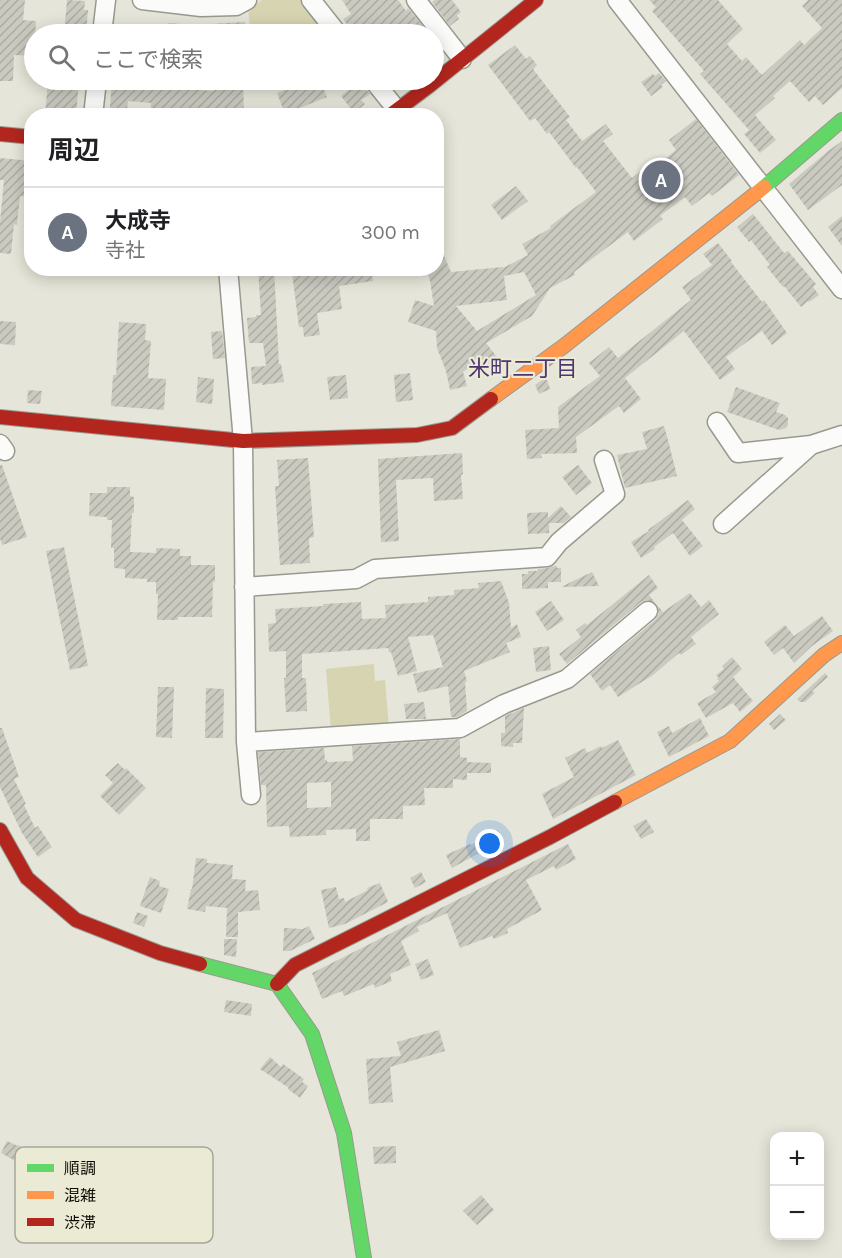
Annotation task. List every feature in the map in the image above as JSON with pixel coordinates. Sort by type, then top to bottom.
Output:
[{"type":"street","points":[[103,24],[106,0]]},
{"type":"street","points":[[142,0],[201,8],[236,6],[248,0]]},
{"type":"street","points":[[311,0],[330,24]]},
{"type":"street","points":[[416,0],[435,24]]},
{"type":"street","points":[[444,72],[536,0]]},
{"type":"street","points":[[617,0],[842,289]]},
{"type":"street","points":[[444,35],[462,58]]},
{"type":"street","points":[[94,108],[96,90]]},
{"type":"street","points":[[379,90],[390,108]]},
{"type":"street","points":[[399,108],[422,90]]},
{"type":"street","points":[[0,417],[243,441],[417,435],[452,428],[564,346],[763,188],[842,120]]},
{"type":"street","points":[[0,134],[24,136]]},
{"type":"street","points":[[229,276],[243,441],[246,742],[251,795]]},
{"type":"street","points":[[717,422],[738,453],[811,445],[842,435]]},
{"type":"street","points":[[723,524],[811,445]]},
{"type":"street","points":[[244,586],[356,579],[375,569],[547,556],[559,542],[615,494],[604,460]]},
{"type":"street","points":[[246,742],[460,728],[504,704],[567,679],[648,611]]},
{"type":"street","points":[[277,984],[295,965],[550,837],[730,741],[824,655],[842,643]]},
{"type":"street","points":[[0,830],[27,878],[76,920],[160,953],[277,984],[312,1034],[341,1122],[364,1258]]},
{"type":"shaded area","points":[[262,0],[301,0],[317,23],[250,24],[248,9]]},
{"type":"shaded area","points":[[374,664],[375,681],[385,680],[389,727],[331,731],[326,669]]},
{"type":"building","points":[[0,0],[25,0],[23,20],[36,21],[36,24],[24,24],[24,56],[14,55],[13,81],[0,81]]},
{"type":"building","points":[[67,0],[85,1],[84,10],[88,10],[87,24],[65,24]]},
{"type":"building","points":[[342,0],[398,0],[406,11],[408,8],[421,24],[347,24],[343,19],[351,14]]},
{"type":"building","points":[[452,0],[461,12],[457,15],[459,19],[450,26],[432,2]]},
{"type":"building","points":[[649,0],[718,0],[743,29],[727,44],[742,61],[746,57],[762,75],[800,40],[804,45],[822,28],[802,6],[808,0],[842,0],[842,88],[823,105],[815,96],[809,102],[790,81],[755,115],[776,140],[760,153],[744,134],[749,130],[700,74],[704,71],[652,11],[656,7]]},
{"type":"building","points":[[245,22],[245,24],[211,24]]},
{"type":"building","points":[[515,45],[526,59],[530,56],[537,65],[533,69],[570,117],[566,120],[582,141],[606,124],[613,134],[603,141],[632,178],[654,161],[657,165],[676,150],[669,140],[696,119],[739,175],[712,196],[709,193],[692,206],[685,197],[660,216],[663,219],[634,241],[628,232],[574,272],[575,275],[550,288],[532,316],[486,343],[497,357],[484,367],[479,360],[463,372],[467,386],[450,390],[437,348],[436,331],[408,322],[415,300],[434,306],[428,276],[444,276],[444,256],[451,272],[503,268],[528,255],[522,244],[551,228],[550,226],[596,192],[549,132],[547,134],[535,118],[530,121],[488,65]],"holes":[[[524,272],[536,295],[477,331],[456,306],[507,300],[504,276]]]},
{"type":"building","points":[[659,73],[666,81],[661,85],[663,87],[651,96],[641,82]]},
{"type":"building","points":[[47,90],[78,90],[77,108],[46,108]]},
{"type":"building","points":[[111,90],[243,90],[244,108],[151,108],[151,103],[128,101],[127,108],[110,108]]},
{"type":"building","points":[[285,90],[324,90],[327,97],[300,108],[283,108],[277,93]]},
{"type":"building","points":[[349,90],[367,90],[370,94],[361,100],[365,104],[360,108],[350,108],[341,96]]},
{"type":"building","points":[[842,141],[842,185],[808,210],[789,184]]},
{"type":"building","points":[[0,158],[24,160],[24,196],[20,196],[11,254],[0,253],[4,180],[0,180]]},
{"type":"building","points":[[516,186],[528,201],[502,220],[491,205]]},
{"type":"building","points":[[753,214],[784,253],[788,251],[816,284],[813,287],[819,295],[801,307],[767,267],[770,265],[751,240],[749,242],[737,227]]},
{"type":"building","points":[[842,216],[842,246],[828,227]]},
{"type":"building","points":[[718,243],[762,302],[764,300],[787,333],[772,345],[762,331],[726,357],[735,369],[720,380],[684,331],[625,378],[641,399],[624,413],[619,406],[576,437],[577,453],[541,454],[542,458],[527,459],[525,430],[559,428],[558,407],[600,376],[589,363],[609,347],[618,358],[691,300],[682,287],[712,265],[703,254]]},
{"type":"building","points":[[259,276],[274,276],[279,364],[281,364],[284,382],[252,384],[251,367],[266,366],[263,343],[249,343],[247,318],[261,315]]},
{"type":"building","points":[[292,276],[372,276],[373,281],[339,286],[342,309],[317,313],[320,335],[304,337],[303,327],[299,327]]},
{"type":"building","points":[[0,321],[16,322],[15,345],[0,344]]},
{"type":"building","points":[[119,322],[146,324],[145,340],[151,341],[148,378],[166,379],[164,410],[111,406],[113,375],[116,375]]},
{"type":"building","points":[[222,331],[225,358],[213,359],[211,332]]},
{"type":"building","points":[[410,373],[413,400],[396,402],[394,375]]},
{"type":"building","points":[[346,375],[348,398],[330,400],[327,377]]},
{"type":"building","points":[[198,377],[214,379],[212,404],[196,402]]},
{"type":"building","points":[[546,377],[550,389],[539,394],[535,385]]},
{"type":"building","points":[[736,387],[780,403],[776,412],[788,418],[786,428],[779,430],[727,412]]},
{"type":"building","points":[[28,390],[42,391],[40,404],[27,403]]},
{"type":"building","points":[[664,426],[677,476],[625,488],[617,455],[647,449],[642,432]]},
{"type":"building","points":[[462,453],[463,499],[434,501],[433,478],[396,480],[399,541],[381,542],[378,459]]},
{"type":"building","points":[[308,458],[314,537],[309,538],[310,563],[280,565],[275,486],[279,486],[277,460]]},
{"type":"building","points":[[0,465],[2,465],[27,537],[2,545],[0,538]]},
{"type":"building","points":[[578,465],[592,483],[576,495],[562,477]]},
{"type":"building","points":[[107,487],[130,487],[130,496],[134,497],[130,552],[156,553],[156,548],[180,549],[180,556],[191,556],[191,565],[215,565],[212,617],[178,617],[178,620],[157,620],[156,582],[147,582],[147,579],[125,578],[125,569],[114,568],[114,548],[111,548],[112,520],[107,520],[107,517],[89,516],[90,493],[107,493]]},
{"type":"building","points":[[688,500],[695,509],[682,520],[703,546],[690,556],[673,533],[641,558],[631,542],[649,531]]},
{"type":"building","points":[[561,506],[571,517],[564,523],[549,523],[549,533],[528,534],[527,513],[548,512],[548,518]]},
{"type":"building","points":[[64,547],[88,666],[70,670],[46,551]]},
{"type":"building","points":[[554,566],[561,568],[561,582],[548,582],[548,588],[522,589],[522,574]]},
{"type":"building","points":[[592,572],[599,586],[561,587]]},
{"type":"building","points":[[649,575],[658,588],[649,595],[655,603],[647,600],[641,602],[567,664],[559,654],[581,637],[576,630],[585,623],[587,625]]},
{"type":"building","points":[[501,581],[509,603],[511,628],[517,624],[521,637],[506,643],[510,652],[464,671],[467,681],[465,682],[467,711],[457,717],[451,717],[448,686],[418,693],[413,674],[443,667],[433,635],[408,637],[417,671],[398,676],[388,648],[302,654],[302,678],[306,678],[307,711],[286,712],[284,678],[286,678],[286,651],[269,652],[268,624],[276,623],[275,609],[361,602],[362,619],[386,618],[385,605],[428,602],[428,597],[454,595],[454,590],[479,588],[478,583]]},
{"type":"building","points":[[690,593],[701,607],[709,600],[719,614],[691,637],[696,644],[681,655],[679,653],[653,675],[618,697],[610,685],[602,691],[590,674],[655,620],[659,614],[657,605],[663,612]]},
{"type":"building","points":[[551,601],[564,620],[547,631],[535,612]]},
{"type":"building","points":[[822,616],[833,631],[794,663],[783,648],[774,655],[764,642],[785,625],[794,636]]},
{"type":"building","points":[[549,646],[551,670],[536,672],[533,648]]},
{"type":"building","points":[[732,657],[742,669],[733,677],[753,701],[740,712],[733,703],[706,718],[697,703],[716,692],[712,687],[719,681],[716,675],[724,669],[722,666]]},
{"type":"building","points":[[825,673],[828,677],[812,691],[815,693],[805,702],[800,702],[797,699]]},
{"type":"building","points":[[158,687],[174,687],[172,738],[156,737]]},
{"type":"building","points":[[206,688],[224,689],[223,738],[205,738]]},
{"type":"building","points":[[424,702],[426,719],[406,719],[404,704]]},
{"type":"building","points":[[524,708],[522,743],[513,743],[513,747],[501,746],[501,733],[505,733],[505,716]]},
{"type":"building","points":[[780,714],[786,720],[774,730],[769,724]]},
{"type":"building","points":[[700,718],[709,736],[669,757],[657,732],[669,726],[672,733]]},
{"type":"building","points":[[0,728],[2,728],[19,777],[14,779],[26,804],[24,805],[35,828],[38,826],[52,847],[38,857],[22,833],[0,787]]},
{"type":"building","points":[[460,739],[460,757],[467,758],[467,762],[491,763],[491,773],[467,773],[467,780],[453,779],[453,788],[424,788],[425,805],[403,806],[403,819],[370,819],[370,841],[356,841],[356,829],[326,830],[326,835],[290,837],[289,826],[267,827],[266,785],[261,785],[258,752],[324,748],[327,762],[353,761],[352,746]],"holes":[[[331,782],[331,807],[307,808],[307,783]]]},
{"type":"building","points":[[618,740],[636,775],[553,819],[542,794],[574,777],[565,758],[585,748],[587,753]]},
{"type":"building","points":[[118,763],[146,788],[119,815],[100,796],[113,783],[105,775]]},
{"type":"building","points":[[646,819],[654,832],[641,839],[633,826]]},
{"type":"building","points":[[498,830],[503,840],[452,868],[446,855],[471,845]]},
{"type":"building","points":[[568,844],[576,859],[556,870],[554,866],[526,880],[542,910],[507,929],[508,933],[494,939],[492,936],[460,948],[447,913],[417,927],[419,931],[401,941],[411,965],[390,974],[392,981],[375,988],[374,984],[344,996],[342,991],[322,999],[312,973]]},
{"type":"building","points":[[196,858],[207,859],[207,863],[233,865],[232,879],[246,880],[245,891],[258,890],[260,910],[238,912],[238,937],[226,937],[227,908],[206,906],[205,912],[187,909]]},
{"type":"building","points":[[421,872],[426,882],[415,888],[410,878]]},
{"type":"building","points":[[150,877],[160,881],[159,886],[169,889],[161,913],[140,906]]},
{"type":"building","points":[[380,883],[388,902],[345,924],[329,928],[321,890],[336,887],[339,899],[344,898],[345,902],[368,890],[367,888]]},
{"type":"building","points":[[137,912],[148,916],[144,927],[133,923]]},
{"type":"building","points":[[309,926],[315,939],[290,951],[283,951],[284,928],[303,929]]},
{"type":"building","points":[[224,939],[237,939],[236,957],[224,955]]},
{"type":"building","points":[[428,959],[434,975],[421,980],[415,964]]},
{"type":"building","points":[[226,1000],[252,1004],[251,1016],[224,1012]]},
{"type":"building","points":[[439,1030],[445,1051],[390,1067],[393,1102],[369,1104],[366,1059],[401,1056],[397,1042]]},
{"type":"building","points":[[270,1057],[281,1067],[283,1064],[304,1079],[302,1082],[308,1086],[300,1098],[260,1069]]},
{"type":"building","points":[[7,1141],[22,1147],[15,1147],[15,1161],[1,1153]]},
{"type":"building","points":[[396,1146],[396,1163],[374,1164],[373,1147]]},
{"type":"building","points":[[481,1195],[494,1210],[477,1225],[463,1211]]},
{"type":"traffic: fast","points":[[764,187],[842,120]]},
{"type":"traffic: fast","points":[[200,964],[277,984],[312,1034],[344,1133],[364,1258]]},
{"type":"traffic: slow","points":[[491,399],[564,346],[764,187]]},
{"type":"traffic: slow","points":[[615,802],[730,741],[824,655],[842,643]]},
{"type":"traffic: jam","points":[[444,74],[536,0]]},
{"type":"traffic: jam","points":[[400,108],[424,90]]},
{"type":"traffic: jam","points":[[0,134],[24,136]]},
{"type":"traffic: jam","points":[[0,417],[243,441],[417,435],[452,428],[491,399]]},
{"type":"traffic: jam","points":[[277,984],[295,965],[615,802]]},
{"type":"traffic: jam","points":[[0,830],[27,878],[76,920],[160,953],[200,964]]},
{"type":"place","name":"大成寺","points":[[661,180]]},
{"type":"district","name":"米町二丁目","points":[[523,368]]}]
